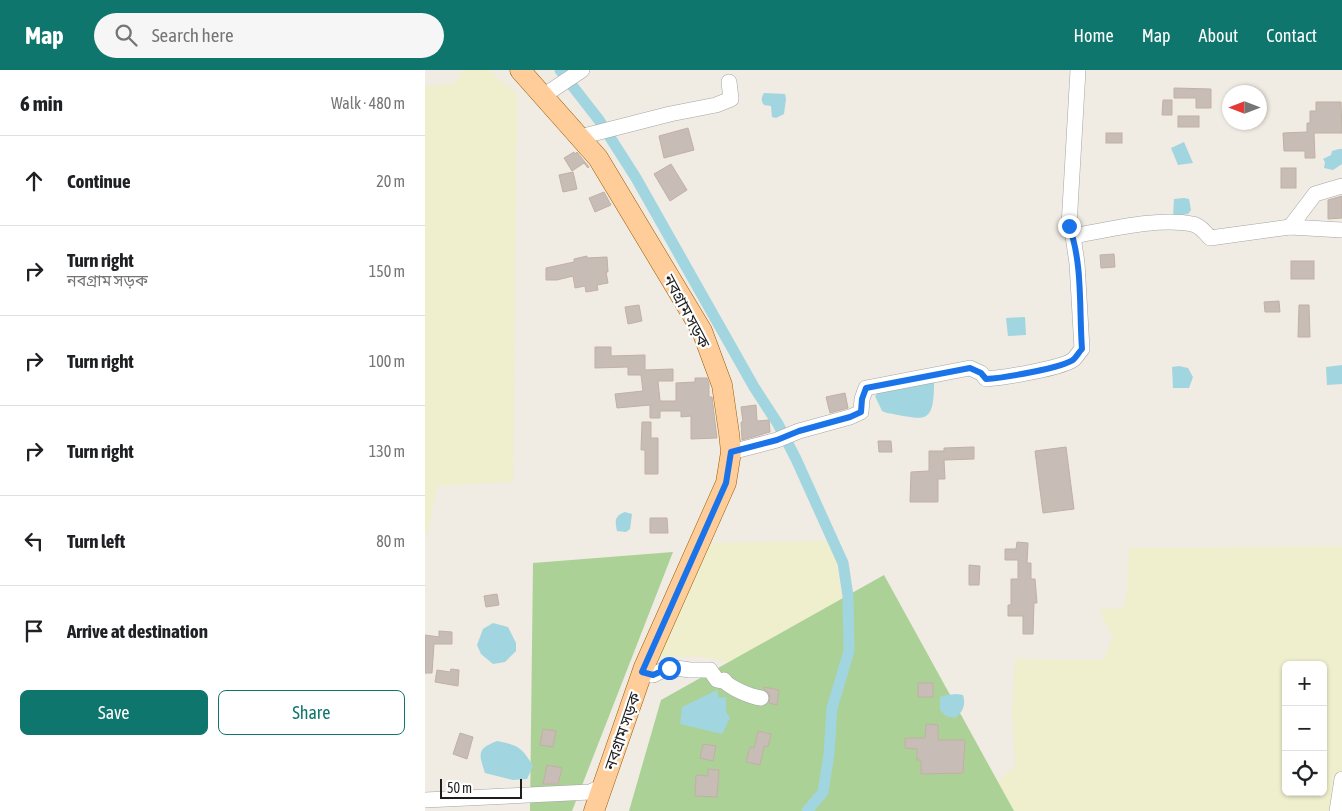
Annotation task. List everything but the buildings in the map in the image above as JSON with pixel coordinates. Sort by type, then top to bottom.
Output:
[{"type":"main road","name":"নবগ্রাম সড়ক","points":[[519,70],[551,91],[579,136],[598,158],[701,331],[722,385],[731,452],[726,483],[642,672],[594,811]]},
{"type":"street","points":[[731,452],[777,440],[799,431],[850,417],[861,412],[862,399],[866,388],[970,368],[981,373],[986,379],[997,378],[1042,370],[1074,360],[1082,349],[1077,263],[1073,236],[1069,226],[1078,70]]},
{"type":"street","points":[[551,91],[581,71]]},
{"type":"street","points":[[579,136],[716,105],[731,99],[729,82]]},
{"type":"street","points":[[1290,227],[1315,194],[1342,186]]},
{"type":"street","points":[[1073,236],[1157,222],[1193,224],[1203,230],[1210,238],[1290,227],[1342,230]]},
{"type":"street","points":[[642,672],[653,675],[669,668],[710,670],[717,680],[724,680],[731,687],[761,698]]},
{"type":"street","points":[[1337,811],[1342,779]]},
{"type":"street","points":[[425,800],[590,792],[603,786]]},
{"type":"green space","points":[[463,70],[489,70],[517,94],[513,482],[437,486],[428,533],[425,533],[425,87],[455,83]]},
{"type":"green space","points":[[829,541],[835,554],[843,598],[759,668],[702,657],[655,657],[706,543]]},
{"type":"green space","points":[[1342,546],[1342,811],[965,811],[1015,766],[1012,710],[1015,659],[1102,660],[1113,638],[1099,609],[1123,609],[1127,592],[1129,548]]},
{"type":"green space","points":[[673,552],[572,811],[530,811],[533,563]]},
{"type":"green space","points":[[884,575],[1014,811],[629,811],[661,700]]},
{"type":"water","points":[[764,93],[785,94],[784,114],[776,118],[772,117],[771,106],[764,105],[762,102]]},
{"type":"water","points":[[1184,142],[1193,163],[1178,165],[1171,148]]},
{"type":"water","points":[[1342,149],[1342,164],[1333,170],[1324,168],[1325,162],[1323,159],[1331,155],[1332,151]]},
{"type":"water","points":[[1174,199],[1189,199],[1191,210],[1188,214],[1173,216]]},
{"type":"water","points":[[1025,317],[1026,335],[1008,336],[1006,318]]},
{"type":"water","points":[[1342,365],[1342,384],[1327,385],[1326,367]]},
{"type":"water","points":[[1172,367],[1188,368],[1193,377],[1189,388],[1173,388]]},
{"type":"water","points":[[931,380],[934,383],[932,407],[924,417],[910,417],[882,411],[875,396],[882,389]]},
{"type":"water","points":[[625,512],[632,514],[630,529],[626,532],[617,531],[616,519]]},
{"type":"water","points":[[493,623],[508,627],[516,643],[516,651],[505,662],[493,664],[481,654],[477,645],[483,629]]},
{"type":"water","points":[[717,690],[719,698],[726,697],[726,712],[730,718],[722,734],[680,724],[682,707]]},
{"type":"water","points":[[957,694],[963,695],[964,705],[962,711],[955,718],[946,716],[940,710],[940,697]]},
{"type":"water","points":[[497,741],[515,746],[526,755],[533,766],[527,779],[513,780],[485,773],[481,761],[482,750]]},
{"type":"waterway","points":[[560,70],[599,120],[636,178],[754,387],[778,424],[843,563],[848,596],[849,651],[832,708],[829,754],[823,792],[807,811]]},
{"type":"route","points":[[669,668],[653,675],[642,672],[726,483],[731,452],[777,440],[799,431],[850,417],[861,412],[862,399],[866,388],[970,368],[981,373],[986,379],[997,378],[1042,370],[1074,360],[1082,349],[1077,263],[1073,236],[1069,226]]}]
